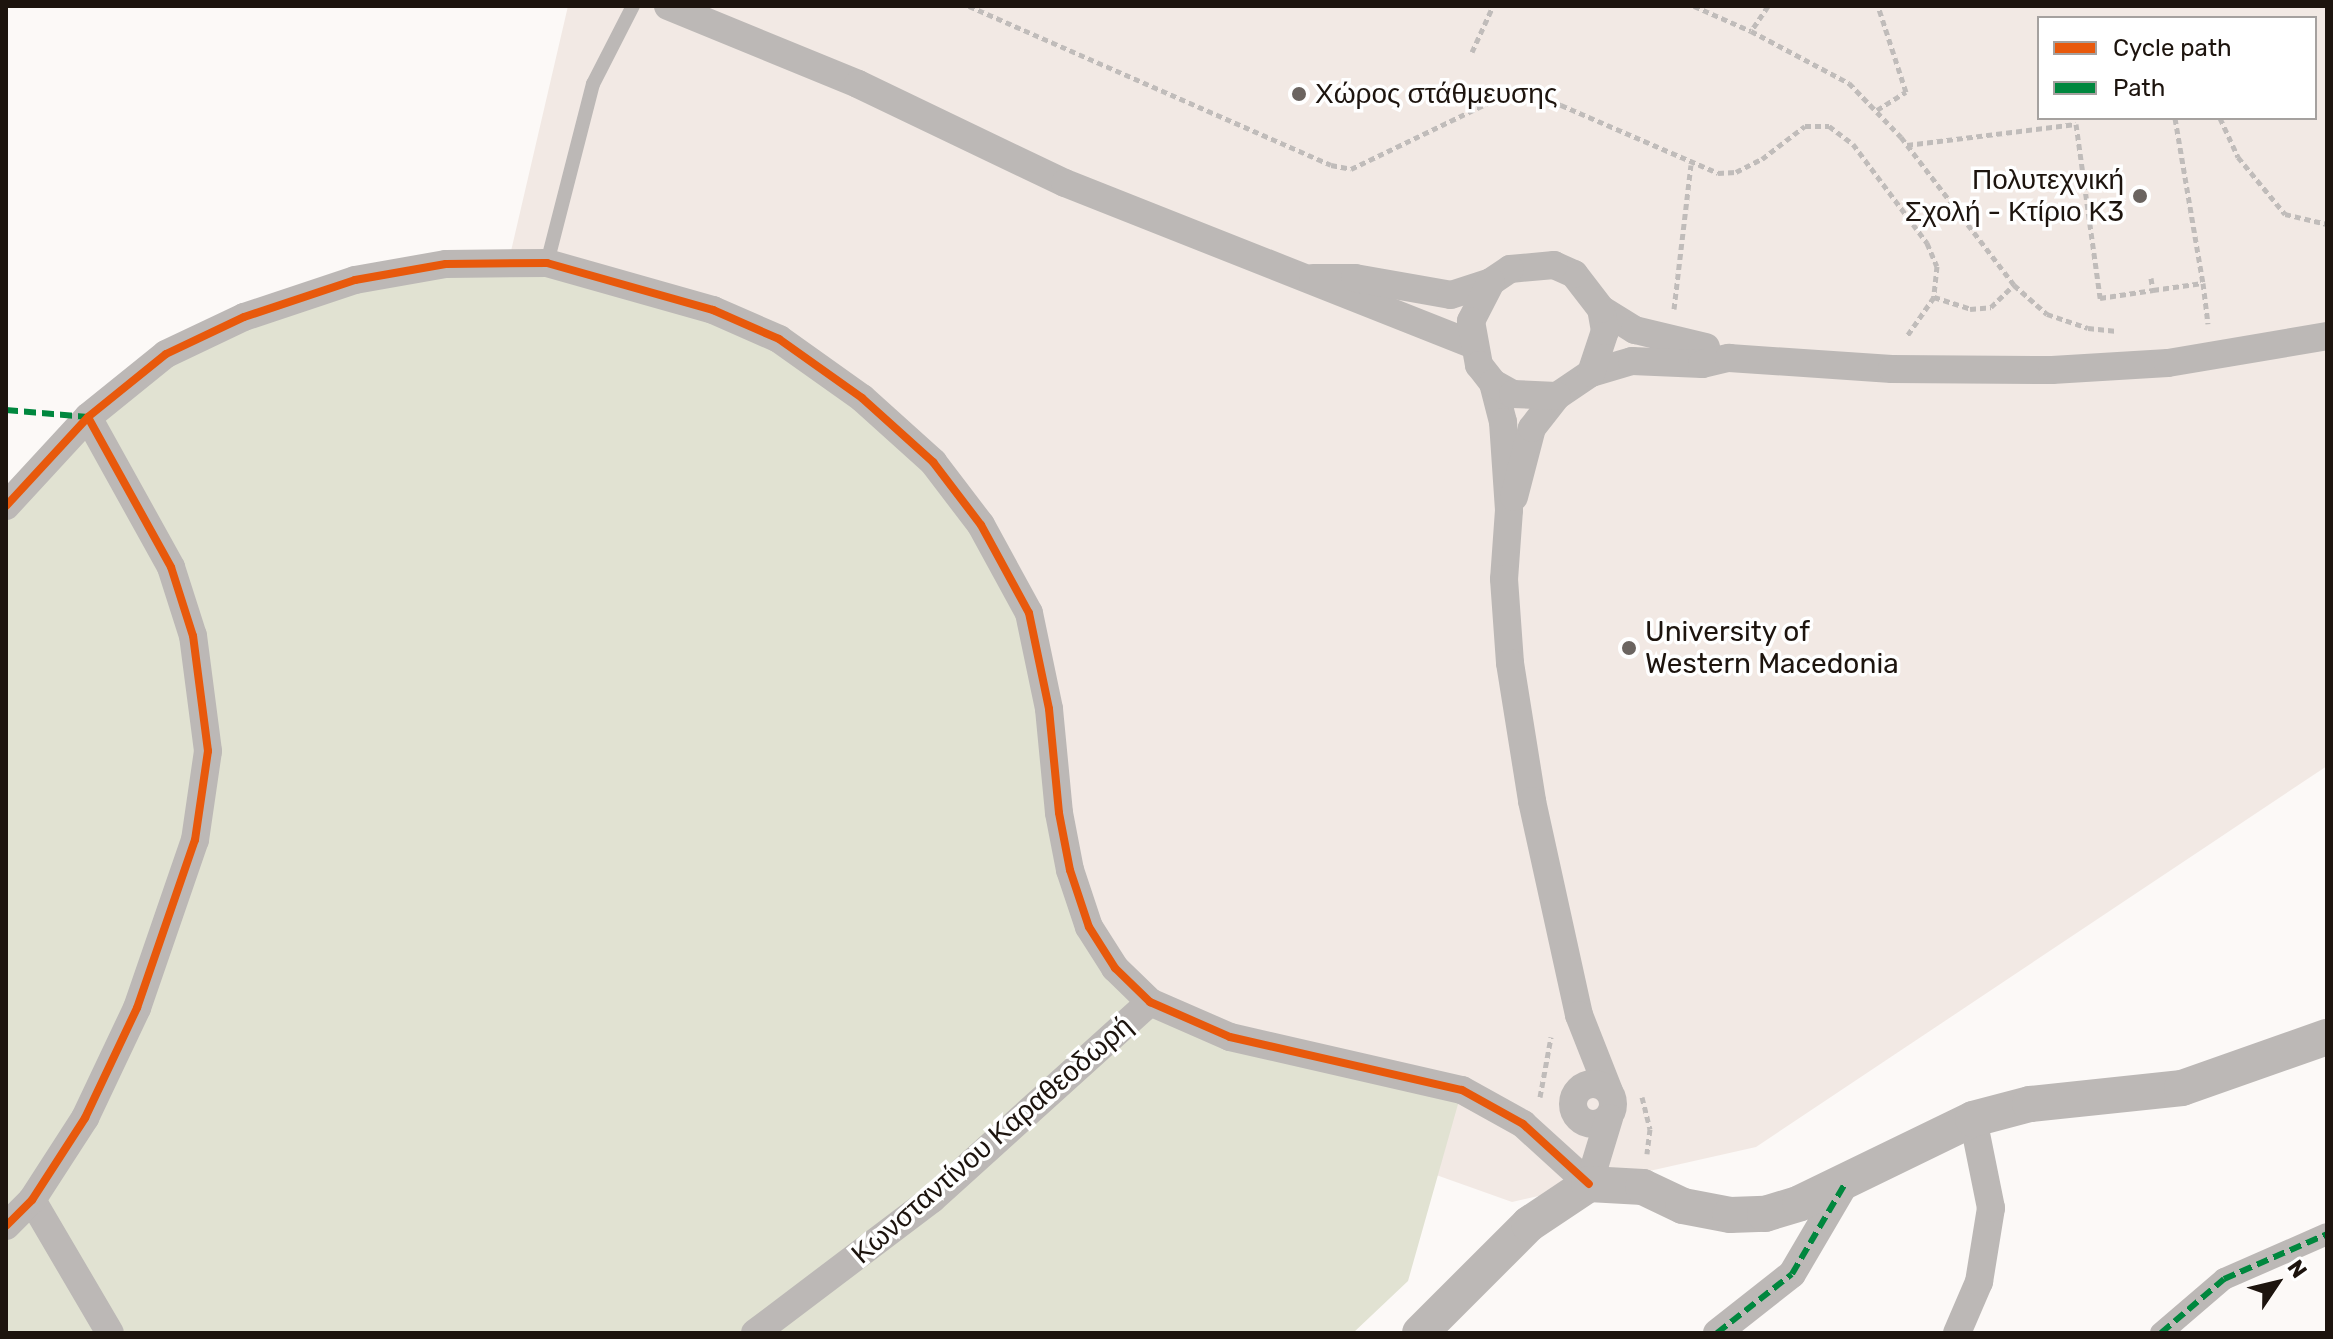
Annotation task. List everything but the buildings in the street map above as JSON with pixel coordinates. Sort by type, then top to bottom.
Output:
[{"type":"street","points":[[668,6],[858,84],[1065,183],[1220,247],[1313,278],[1346,298],[1401,313],[1471,344]]},
{"type":"street","points":[[6,506],[88,417],[166,354],[298,297],[355,280],[446,264],[547,263],[713,310],[779,339],[862,398],[933,462],[981,525],[1029,613],[1049,709],[1059,813],[1070,870],[1089,927],[1115,968],[1150,1002],[1230,1037],[1462,1090],[1523,1124],[1589,1184]]},
{"type":"street","points":[[1313,278],[1355,278],[1451,295],[1531,264],[1554,265],[1582,282],[1601,309],[1635,330],[1672,342],[1703,346],[1729,358]]},
{"type":"street","points":[[1491,282],[1471,321],[1471,344],[1493,383],[1503,422],[1509,510],[1504,579],[1510,663],[1532,801],[1579,1015],[1609,1104],[1589,1184]]},
{"type":"street","points":[[1591,373],[1605,331],[1601,309]]},
{"type":"street","points":[[1509,510],[1532,428],[1557,396],[1591,373],[1632,361],[1702,364],[1729,358],[1892,369],[2027,371],[2168,363],[2327,336]]},
{"type":"street","points":[[1493,383],[1513,394],[1557,396]]},
{"type":"street","points":[[6,1226],[32,1200],[85,1118],[137,1008],[195,840],[208,751],[193,636],[171,567],[88,417]]},
{"type":"street","name":"Κωνσταντίνου Καραθεοδωρή","points":[[755,1333],[932,1199],[1150,1002]]},
{"type":"street","points":[[1579,1015],[1576,1099],[1589,1184]]},
{"type":"street","points":[[1420,1333],[1529,1224],[1589,1184],[1643,1187],[1683,1206],[1765,1214],[1846,1182],[1929,1136],[1973,1119],[2030,1104],[2182,1088],[2327,1037]]},
{"type":"street","points":[[1576,1099],[1583,1122],[1601,1124],[1609,1104]]},
{"type":"street","points":[[1957,1333],[1979,1282],[1991,1208],[1973,1119]]},
{"type":"street","points":[[1717,1333],[1792,1274],[1846,1182]]},
{"type":"street","points":[[32,1200],[110,1333]]},
{"type":"street","points":[[2161,1333],[2224,1279],[2327,1234]]},
{"type":"lane","points":[[547,263],[593,84],[633,6]]},
{"type":"path","points":[[969,6],[1331,165],[1351,169],[1502,96],[1529,94],[1691,165],[1718,173],[1736,172],[1805,126],[1829,126],[1853,144],[1927,243],[1937,266],[1934,297],[1907,336],[1893,339]]},
{"type":"path","points":[[1472,52],[1493,6]]},
{"type":"path","points":[[1694,6],[1751,31],[1849,83],[1907,145],[2014,285],[2047,314],[2088,328],[2125,332]]},
{"type":"path","points":[[1751,31],[1768,6]]},
{"type":"path","points":[[1877,110],[1906,92],[1878,6]]},
{"type":"path","points":[[2175,120],[2208,326]]},
{"type":"path","points":[[2221,120],[2238,157],[2285,214],[2327,224]]},
{"type":"path","points":[[1907,145],[2076,124],[2100,298],[2203,283]]},
{"type":"path","points":[[1672,342],[1691,165]]},
{"type":"path","points":[[2151,278],[2153,290]]},
{"type":"path","points":[[1934,297],[1970,309],[1991,307],[2014,285]]},
{"type":"path","points":[[2194,327],[2223,323]]},
{"type":"path","points":[[1639,1085],[1650,1129],[1643,1187]]},
{"type":"shaded area","name":"University of Western Macedonia","points":[[568,6],[2327,6],[2327,766],[1756,1147],[1512,1202],[1016,1025],[488,350]]},
{"type":"green space","points":[[547,263],[713,310],[933,462],[1029,613],[1070,870],[1150,1002],[1462,1090],[1408,1281],[1353,1333],[6,1333],[6,506],[166,354],[298,297]]},
{"type":"marked path","points":[[6,410],[88,417]]},
{"type":"marked path","points":[[1717,1333],[1792,1274],[1846,1182]]},
{"type":"marked path","points":[[2161,1333],[2224,1279],[2327,1234]]},
{"type":"cycle path","points":[[6,506],[88,417],[166,354],[244,317],[355,280],[446,264],[547,263],[713,310],[779,339],[862,398],[933,462],[981,525],[1029,613],[1049,709],[1059,813],[1070,870],[1089,927],[1115,968],[1150,1002],[1230,1037],[1462,1090],[1523,1124],[1589,1184]]},
{"type":"cycle path","points":[[6,1226],[32,1200],[85,1118],[137,1008],[195,840],[208,751],[193,636],[171,567],[88,417]]},
{"type":"place","name":"Χώρος στάθμευσης","points":[[1299,94]]},
{"type":"place","name":"Πολυτεχνική Σχολή - Κτίριο Κ3","points":[[2140,196]]},
{"type":"place","name":"University of Western Macedonia","points":[[1629,648]]}]
